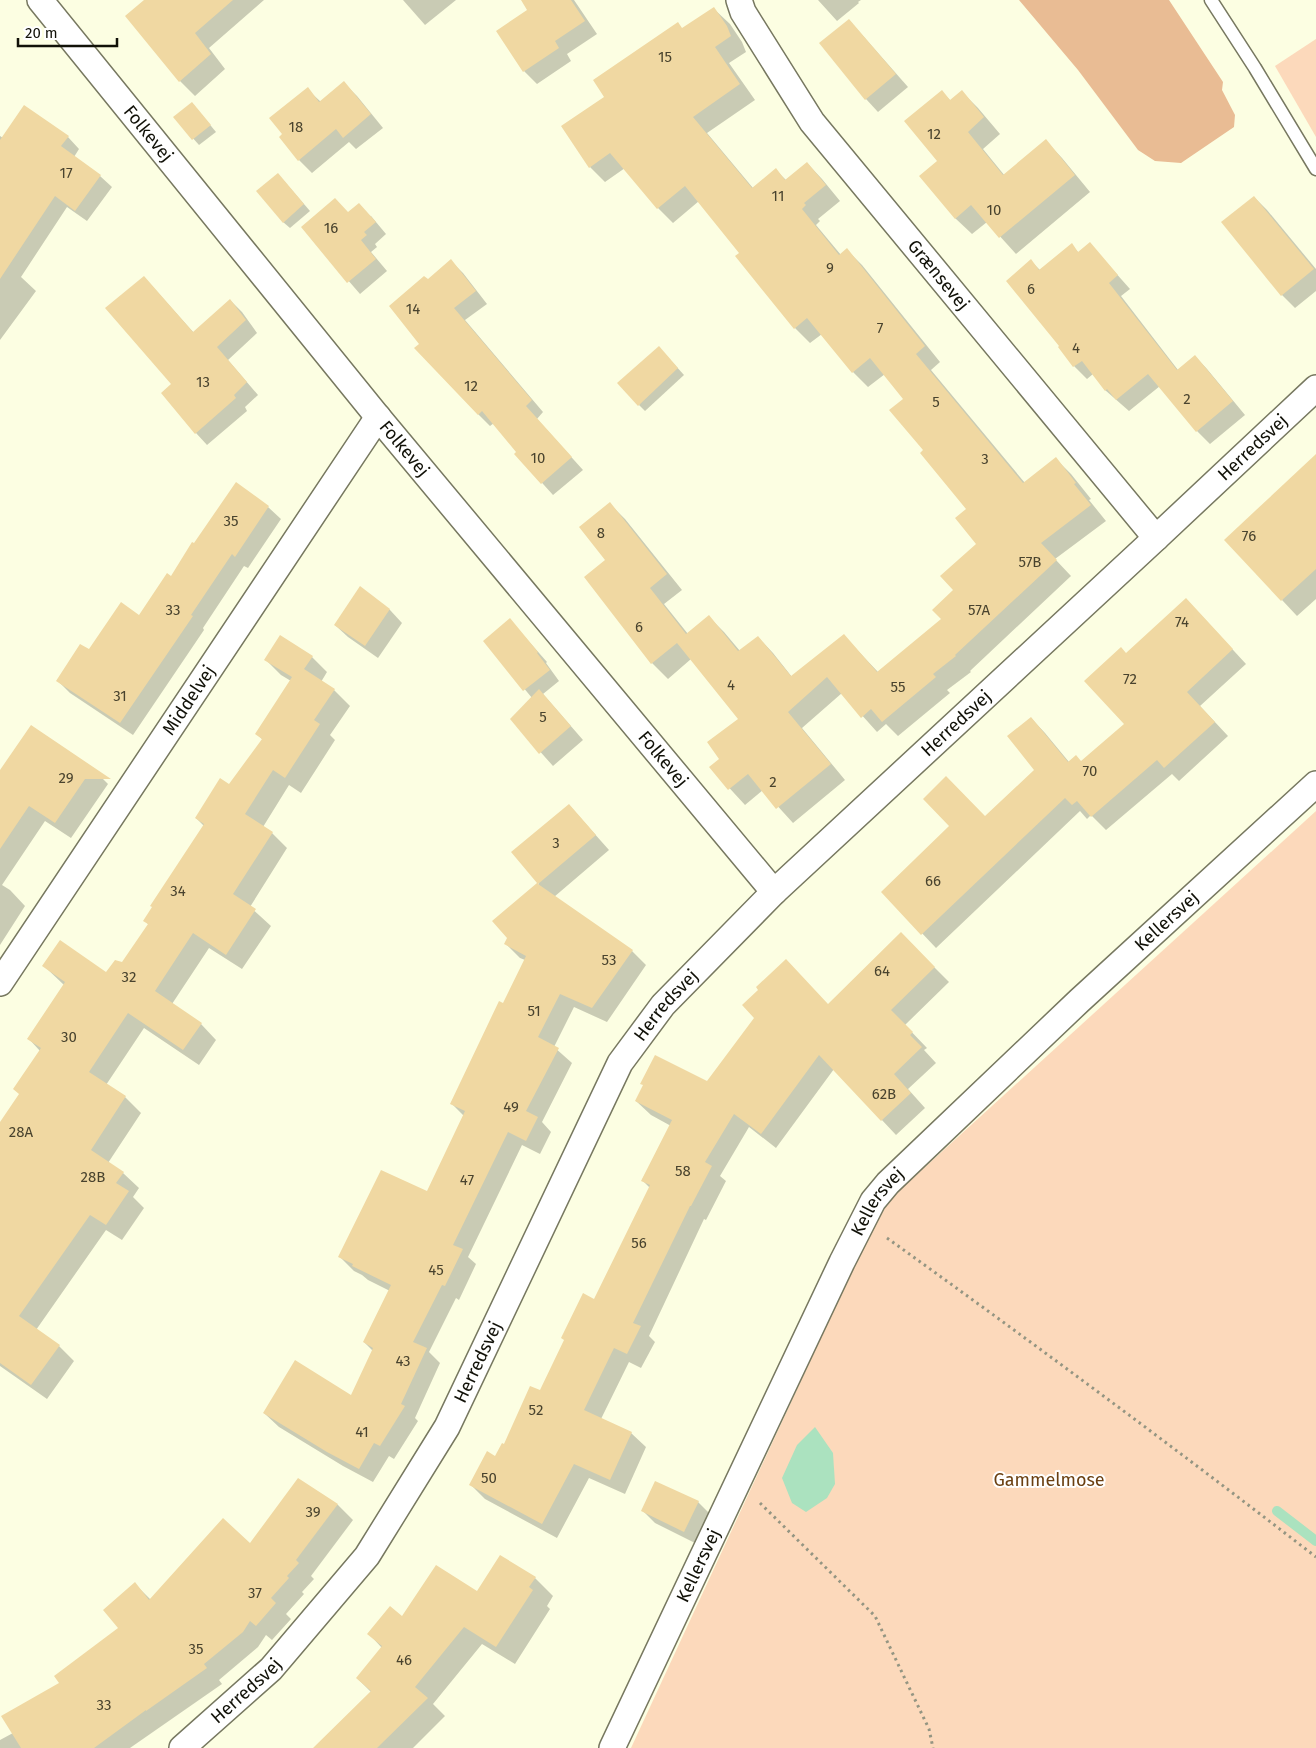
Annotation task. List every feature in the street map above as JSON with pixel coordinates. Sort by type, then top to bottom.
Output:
[{"type":"street","name":"Folkevej","points":[[40,0],[378,417],[774,892]]},
{"type":"street","name":"Grænsevej","points":[[739,0],[743,12],[812,122],[1156,538]]},
{"type":"street","name":"Herredsvej","points":[[182,1748],[271,1669],[366,1556],[447,1427],[620,1064],[663,1005],[774,892],[1316,388]]},
{"type":"street","name":"Middelvej","points":[[0,983],[378,417]]},
{"type":"street","name":"Kellersvej","points":[[612,1748],[862,1220],[873,1201],[888,1182],[1079,1001],[1316,784]]},
{"type":"lane","points":[[1212,0],[1316,169]]},
{"type":"path","points":[[862,1220],[1175,1448],[1316,1557]]},
{"type":"path","points":[[738,1481],[875,1616],[929,1729],[933,1748]]},
{"type":"green space","points":[[1316,39],[1316,137],[1275,66]]},
{"type":"green space","name":"Gammelmose","points":[[1316,811],[1316,1748],[631,1748],[867,1238],[891,1198]]},
{"type":"shaded area","points":[[1019,0],[1169,0],[1223,82],[1222,90],[1235,115],[1234,127],[1181,163],[1155,161],[1138,150],[1078,70]]},
{"type":"shaded area","points":[[815,1427],[833,1453],[835,1484],[827,1498],[806,1512],[792,1503],[782,1478],[797,1445]]},
{"type":"building","points":[[144,0],[233,0],[195,33],[211,54],[179,82],[125,16]]},
{"type":"building","points":[[521,0],[571,0],[585,21],[555,41],[559,48],[523,72],[496,31],[527,10]]},
{"type":"building","points":[[714,7],[727,26],[731,36],[715,47],[740,84],[693,117],[752,188],[776,168],[785,180],[807,162],[826,185],[804,203],[806,205],[802,209],[839,255],[847,248],[925,346],[916,354],[1023,483],[1056,457],[1091,505],[1041,543],[1057,560],[956,656],[933,674],[936,677],[882,722],[871,709],[861,718],[827,677],[788,712],[831,764],[776,809],[748,774],[728,790],[709,767],[719,759],[707,742],[738,719],[677,643],[651,664],[584,577],[605,560],[579,527],[610,502],[667,574],[650,588],[686,634],[709,615],[738,651],[758,636],[791,676],[844,634],[877,672],[941,619],[932,610],[953,590],[940,576],[976,544],[955,518],[966,509],[920,453],[923,450],[889,410],[903,399],[870,358],[852,373],[807,318],[794,329],[735,256],[739,253],[685,186],[657,209],[610,153],[589,168],[561,126],[604,97],[593,80],[678,22],[682,28]]},
{"type":"building","points":[[849,19],[896,74],[865,100],[819,43]]},
{"type":"building","points":[[344,81],[371,114],[343,138],[336,129],[298,161],[279,137],[282,134],[269,118],[308,87],[319,102]]},
{"type":"building","points":[[942,90],[950,100],[962,90],[984,117],[968,132],[1003,175],[1046,139],[1075,175],[999,238],[971,205],[955,219],[919,176],[937,161],[904,121]]},
{"type":"building","points":[[192,102],[211,125],[192,140],[173,117]]},
{"type":"building","points":[[24,105],[69,136],[61,146],[101,175],[75,211],[55,196],[0,279],[0,140]]},
{"type":"building","points":[[278,173],[304,204],[283,223],[256,191]]},
{"type":"building","points":[[1254,196],[1314,269],[1281,296],[1221,222]]},
{"type":"building","points":[[335,198],[348,212],[359,203],[376,222],[364,232],[367,235],[361,240],[376,259],[347,283],[301,227]]},
{"type":"building","points":[[1090,242],[1118,275],[1109,283],[1177,370],[1195,355],[1233,401],[1196,432],[1148,374],[1116,400],[1107,389],[1105,391],[1082,361],[1073,367],[1059,346],[1006,281],[1031,259],[1039,270],[1072,243],[1078,252]]},
{"type":"building","points":[[451,259],[476,291],[454,308],[532,400],[526,406],[572,457],[541,484],[514,454],[516,452],[482,411],[478,415],[414,348],[419,344],[389,306],[424,276],[428,279]]},
{"type":"building","points":[[144,276],[193,332],[230,299],[246,320],[217,347],[247,382],[234,395],[236,398],[195,434],[161,393],[171,384],[105,308]]},
{"type":"building","points":[[659,346],[678,368],[638,406],[617,383]]},
{"type":"building","points":[[1316,454],[1316,569],[1281,601],[1224,540]]},
{"type":"building","points":[[236,482],[269,506],[235,557],[232,554],[191,615],[193,616],[120,723],[56,681],[80,644],[89,649],[121,602],[139,615],[167,573],[171,576],[192,542],[194,543]]},
{"type":"building","points":[[360,586],[390,609],[365,646],[334,625]]},
{"type":"building","points":[[1186,598],[1233,649],[1187,692],[1215,722],[1164,768],[1157,760],[1091,817],[1077,801],[1072,805],[1065,798],[921,935],[881,892],[949,826],[923,799],[946,776],[985,816],[1034,770],[1007,736],[1031,717],[1068,762],[1076,755],[1081,761],[1124,724],[1084,681],[1121,647],[1126,653]]},
{"type":"building","points":[[510,618],[550,670],[523,691],[483,641]]},
{"type":"building","points":[[280,635],[313,656],[304,669],[335,689],[314,720],[320,724],[285,778],[273,770],[245,814],[273,832],[233,894],[256,909],[226,955],[193,933],[155,991],[202,1023],[183,1050],[128,1013],[89,1072],[126,1096],[91,1150],[124,1172],[116,1183],[129,1191],[106,1225],[90,1215],[19,1316],[60,1345],[31,1385],[0,1363],[0,1122],[19,1094],[13,1089],[41,1048],[27,1039],[65,982],[42,966],[60,940],[106,972],[115,960],[122,962],[148,924],[143,921],[152,907],[150,906],[204,824],[195,818],[220,778],[229,784],[262,739],[255,734],[292,677],[264,660]]},
{"type":"building","points":[[539,689],[571,726],[539,754],[510,719]]},
{"type":"building","points":[[31,725],[111,779],[85,779],[55,823],[29,806],[0,849],[0,770]]},
{"type":"building","points":[[569,804],[596,835],[538,884],[633,950],[592,1008],[560,994],[538,1037],[559,1048],[526,1111],[538,1117],[526,1141],[508,1132],[453,1245],[463,1249],[445,1286],[442,1285],[413,1342],[427,1348],[401,1404],[405,1406],[380,1446],[374,1443],[359,1469],[263,1413],[295,1360],[351,1395],[373,1348],[363,1342],[391,1285],[338,1257],[381,1170],[427,1191],[465,1111],[450,1104],[499,1001],[503,1003],[526,956],[504,944],[507,938],[492,921],[537,883],[511,852]]},
{"type":"building","points":[[901,932],[935,967],[891,1010],[913,1032],[910,1035],[922,1047],[894,1074],[911,1093],[881,1121],[819,1055],[761,1134],[734,1114],[705,1162],[712,1166],[690,1206],[633,1323],[641,1326],[627,1354],[614,1348],[584,1410],[632,1432],[610,1480],[574,1464],[542,1524],[469,1485],[487,1451],[495,1456],[502,1443],[504,1444],[530,1386],[540,1390],[564,1340],[561,1338],[583,1293],[594,1299],[650,1185],[641,1181],[672,1120],[635,1101],[643,1085],[640,1084],[655,1055],[707,1081],[754,1018],[742,1005],[758,990],[756,987],[786,959],[828,1004]]},
{"type":"building","points":[[298,1478],[338,1504],[296,1560],[299,1563],[287,1576],[289,1578],[271,1598],[276,1603],[256,1626],[250,1621],[243,1632],[204,1664],[207,1668],[94,1748],[21,1748],[1,1716],[59,1683],[54,1676],[118,1628],[103,1610],[135,1582],[149,1600],[223,1518],[250,1543]]},
{"type":"building","points":[[655,1481],[699,1501],[684,1532],[641,1511]]},
{"type":"building","points":[[500,1555],[536,1577],[529,1587],[533,1590],[496,1647],[464,1627],[415,1687],[428,1698],[377,1748],[313,1748],[371,1691],[356,1678],[382,1646],[367,1634],[390,1606],[402,1616],[436,1565],[477,1591]]},
{"type":"waterway","points":[[1277,1511],[1316,1541]]}]
